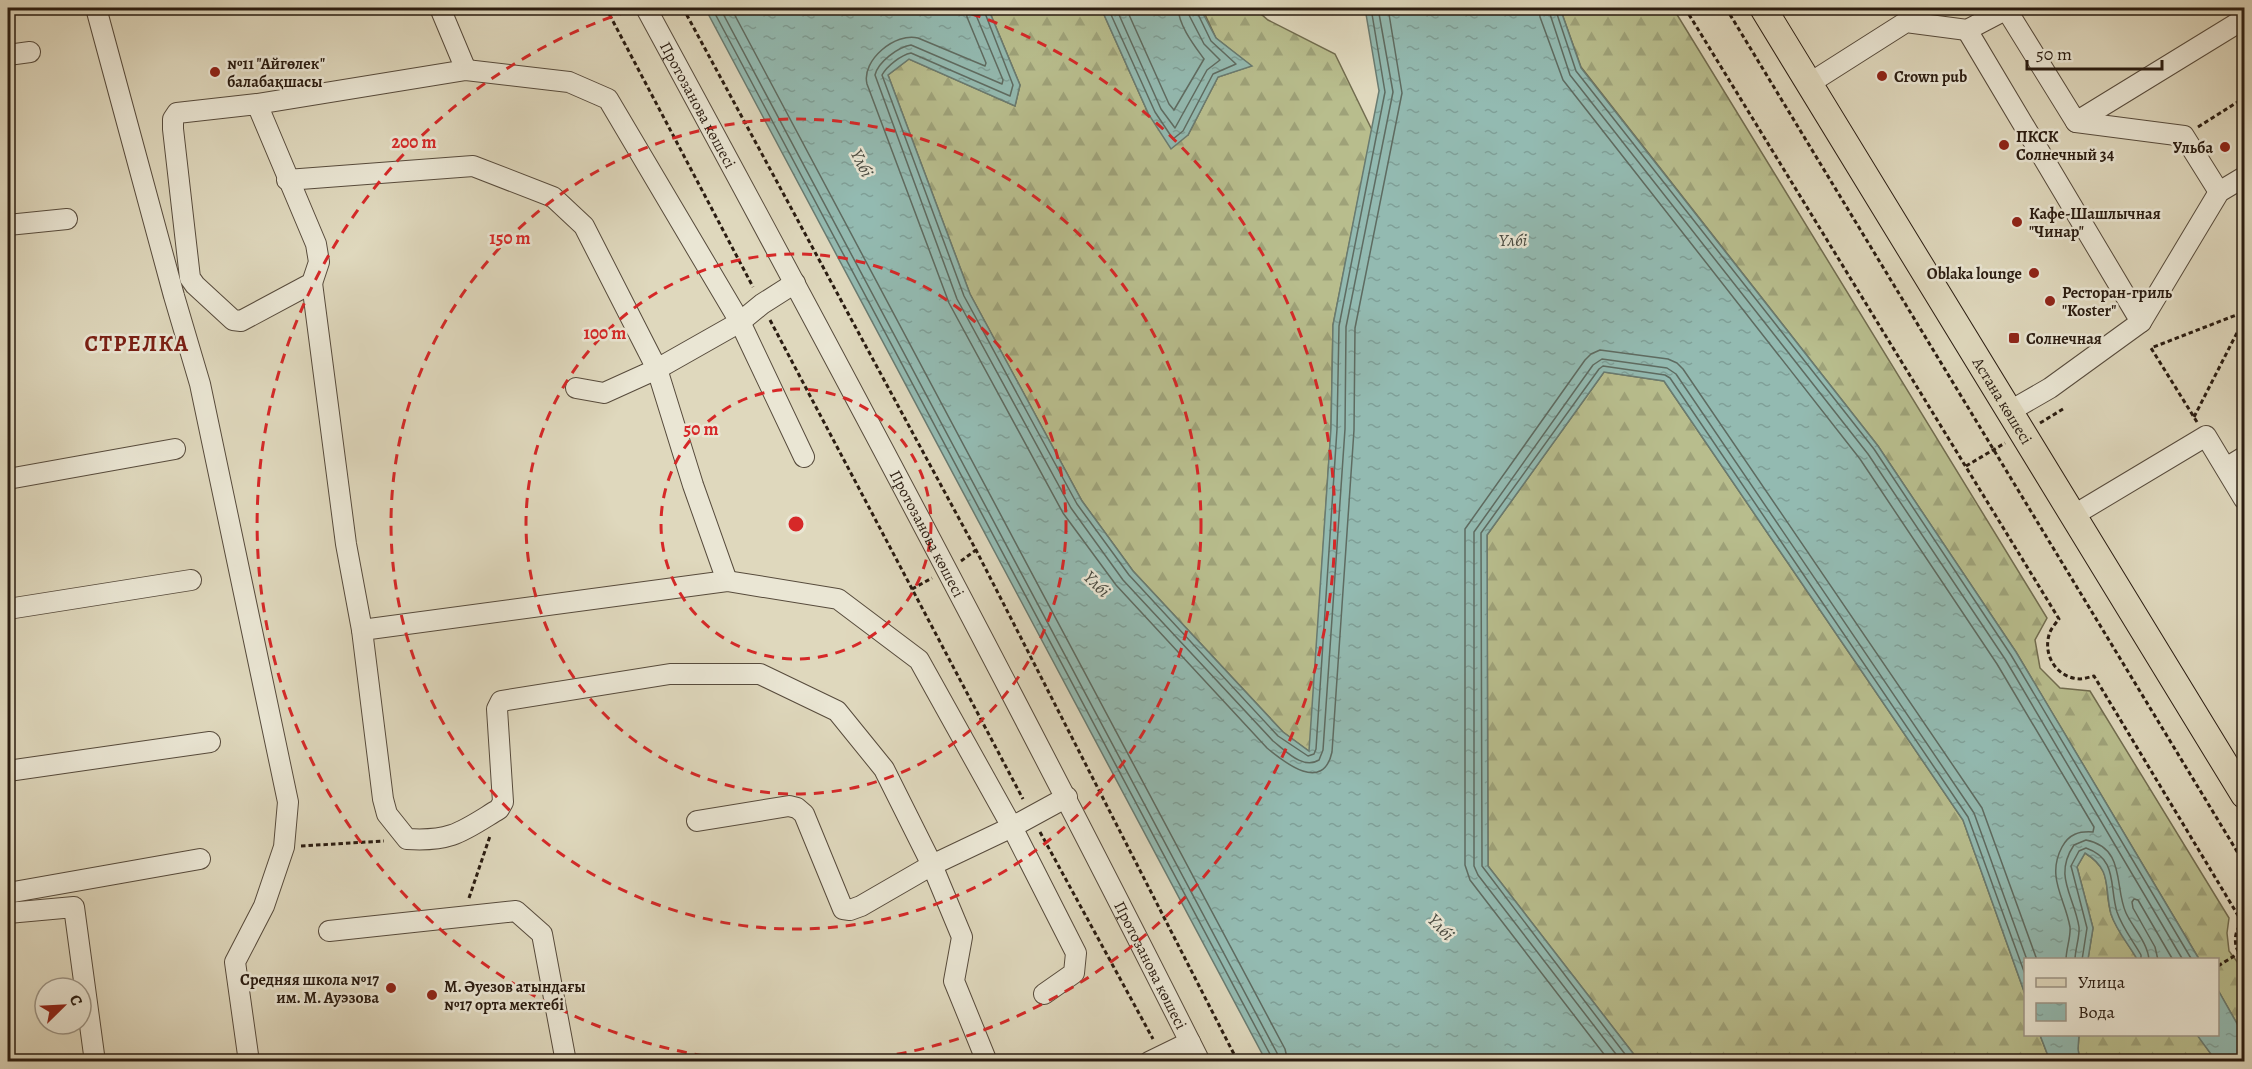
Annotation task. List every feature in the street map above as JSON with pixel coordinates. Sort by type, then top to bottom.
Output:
[{"type":"main road","name":"Астана көшесі","points":[[1763,8],[2244,795]]},
{"type":"street","points":[[96,8],[200,384],[288,802],[284,847],[264,906],[235,962],[249,1062]]},
{"type":"street","points":[[440,8],[466,70]]},
{"type":"street","name":"Протозанова көшесі","points":[[646,8],[795,283],[1066,797],[1200,1062]]},
{"type":"street","points":[[1810,83],[1902,15],[1967,30],[2008,8],[2076,122]]},
{"type":"street","points":[[2076,122],[2244,19]]},
{"type":"street","points":[[1967,30],[2141,322]]},
{"type":"street","points":[[8,55],[30,52]]},
{"type":"street","points":[[312,284],[240,321],[233,320],[195,285],[190,278],[173,129],[173,119],[177,113],[257,104],[466,70],[569,82],[608,99],[740,322],[804,457]]},
{"type":"street","points":[[257,104],[287,180],[316,244],[319,262],[312,284],[346,544],[362,630],[383,799],[387,814],[407,839],[431,841],[457,835],[499,809],[503,802],[497,709],[501,701],[670,674],[760,674],[837,711],[884,769],[932,865],[962,937],[954,981],[987,1062]]},
{"type":"street","points":[[2076,122],[2184,136],[2219,192]]},
{"type":"street","points":[[287,180],[473,166],[553,197],[584,226],[657,369],[693,485],[727,581]]},
{"type":"street","points":[[2010,411],[2050,388],[2141,322],[2219,192],[2244,177]]},
{"type":"street","points":[[8,225],[67,219]]},
{"type":"street","points":[[576,388],[604,393],[657,369],[740,322],[762,304],[795,283]]},
{"type":"street","points":[[2074,515],[2206,436],[2244,499]]},
{"type":"street","points":[[8,479],[174,449]]},
{"type":"street","points":[[2226,468],[2244,457]]},
{"type":"street","points":[[8,609],[191,580]]},
{"type":"street","points":[[362,630],[727,581],[838,599],[919,660],[1012,827],[1076,953],[1074,973],[1044,994]]},
{"type":"street","points":[[8,771],[210,742]]},
{"type":"street","points":[[697,821],[789,806],[797,808],[804,814],[843,909],[850,910],[932,865],[1012,827],[1066,797]]},
{"type":"street","points":[[8,892],[200,860]]},
{"type":"street","points":[[8,913],[75,907],[95,1062]]},
{"type":"street","points":[[329,931],[516,911],[542,934],[566,1062]]},
{"type":"street","points":[[1156,1058],[1190,1042]]},
{"type":"path","points":[[606,8],[1032,816],[1156,1058]]},
{"type":"path","points":[[683,8],[981,560],[1238,1062]]},
{"type":"path","points":[[1685,8],[2059,620],[2049,633],[2047,651],[2053,665],[2064,675],[2079,679],[2094,676],[2243,921],[2237,930],[2235,939],[2239,953],[2244,959]]},
{"type":"path","points":[[1726,8],[2244,863]]},
{"type":"path","points":[[2184,136],[2244,98]]},
{"type":"path","points":[[2206,436],[2151,348],[2244,312]]},
{"type":"path","points":[[2194,417],[2244,319]]},
{"type":"path","points":[[462,918],[499,809]]},
{"type":"path","points":[[284,847],[407,839]]},
{"type":"path","points":[[2219,965],[2239,953]]},
{"type":"green space","points":[[988,8],[1101,8],[1149,115],[1188,135],[1218,77],[1251,66],[1216,38],[1202,8],[1254,8],[1268,20],[1335,54],[1372,130],[1333,325],[1331,428],[1310,752],[1283,732],[1133,571],[1082,501],[970,294],[888,75],[909,59],[1015,106],[1020,85]]},
{"type":"green space","points":[[1560,8],[1673,8],[2047,618],[2035,640],[2040,668],[2060,688],[2090,691],[2229,918],[2227,933],[2229,951],[2244,971],[2244,1036],[2219,992],[2219,958],[2198,958],[2016,652],[1878,446],[1581,67]]},
{"type":"green space","points":[[1604,372],[1664,381],[1963,820],[2024,991],[2024,1036],[2040,1036],[2050,1061],[1639,1061],[1488,866],[1487,535]]},
{"type":"green space","points":[[2085,853],[2100,866],[2106,880],[2113,920],[2136,958],[2088,958],[2093,928],[2077,867]]},
{"type":"green space","points":[[2079,1036],[2198,1036],[2216,1061],[2080,1062]]},
{"type":"water","name":"Үлбі","points":[[705,8],[988,8],[1020,85],[1015,106],[909,59],[888,75],[970,294],[1082,501],[1133,571],[1283,732],[1309,751],[1331,428],[1333,325],[1379,91],[1365,8],[1560,8],[1581,68],[1878,446],[2016,652],[2198,958],[2136,958],[2113,920],[2104,873],[2094,859],[2085,853],[2077,867],[2093,928],[2088,958],[2024,958],[2024,991],[1963,820],[1664,381],[1604,372],[1487,535],[1488,866],[1639,1061],[1266,1061]]},
{"type":"water","points":[[1101,8],[1200,8],[1216,38],[1252,66],[1218,77],[1188,135],[1171,149],[1149,115]]},
{"type":"water","points":[[2219,992],[2244,1036],[2244,1061],[2216,1061],[2198,1036],[2219,1036]]},
{"type":"water","points":[[2040,1036],[2079,1036],[2080,1061],[2050,1061]]},
{"type":"place","name":"№11 \"Айгөлек\" балабақшасы","points":[[215,72]]},
{"type":"place","name":"Crown pub","points":[[1882,76]]},
{"type":"place","name":"ПКСК Солнечный 34","points":[[2004,145]]},
{"type":"place","name":"Ульба","points":[[2225,147]]},
{"type":"place","name":"Кафе-Шашлычная \"Чинар\"","points":[[2017,222]]},
{"type":"place","name":"Oblaka lounge","points":[[2034,273]]},
{"type":"place","name":"Ресторан-гриль \"Koster\"","points":[[2050,301]]},
{"type":"place","name":"Солнечная","points":[[2014,338]]},
{"type":"place","name":"Средняя школа №17 им. М. Ауэзова","points":[[391,988]]},
{"type":"place","name":"М. Әуезов атындағы №17 орта мектебі","points":[[432,995]]},
{"type":"district","name":"СТРЕЛКА","points":[[137,343]]}]
